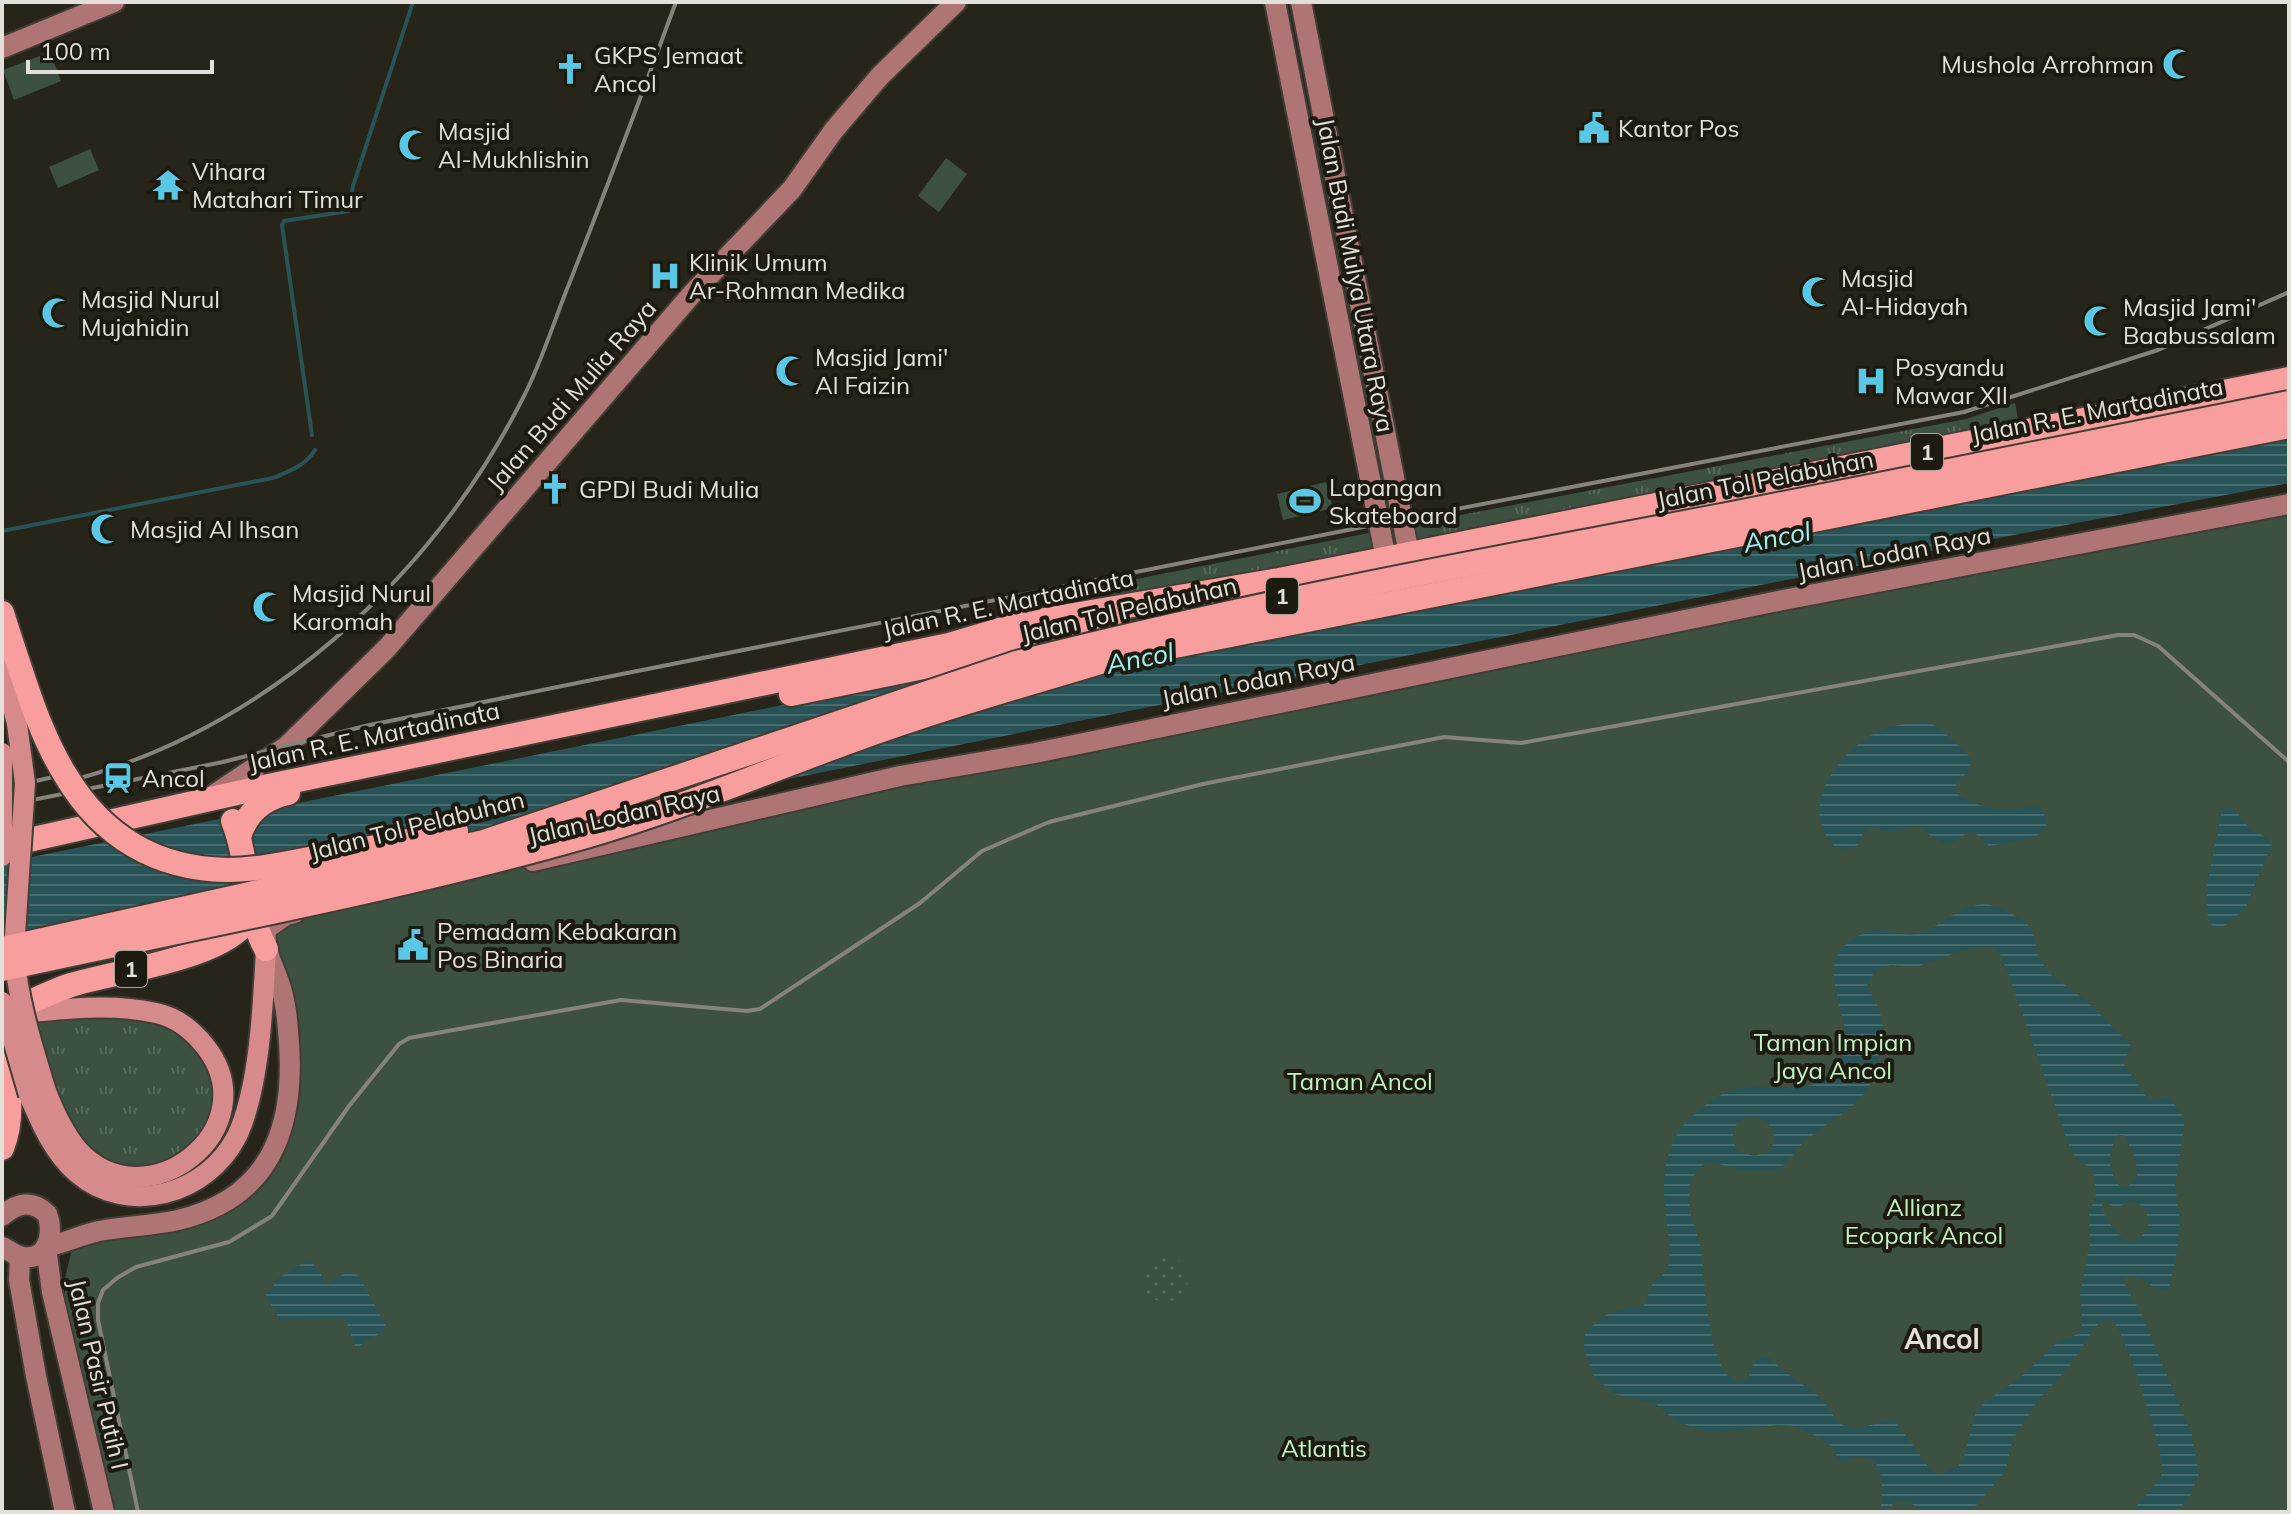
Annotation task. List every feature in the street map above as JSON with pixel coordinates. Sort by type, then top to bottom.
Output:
[{"type":"highway","name":"Jalan R. E. Martadinata","points":[[2,846],[165,809],[214,806],[949,645],[1016,625],[1397,556],[2289,379]]},
{"type":"highway","name":"Jalan R. E. Martadinata","points":[[239,837],[243,823],[255,808],[276,796],[1094,632],[2289,402]]},
{"type":"highway","name":"Jalan Tol Pelabuhan","points":[[2,949],[484,842],[1017,663],[1104,641],[1487,560],[1865,489],[2289,402]]},
{"type":"highway","name":"Jalan Tol Pelabuhan","points":[[2,969],[353,895],[512,857],[591,834],[996,693],[1114,658],[2289,426]]},
{"type":"highway","points":[[2,613],[38,718],[64,775],[82,800],[106,828],[137,848],[190,867],[228,870],[271,866],[432,837],[696,769]]},
{"type":"highway","points":[[214,805],[230,813],[239,837],[251,914],[266,949]]},
{"type":"highway","name":"1","points":[[3,1011],[73,984],[191,955],[217,945],[238,932],[251,914]]},
{"type":"highway","points":[[2,986],[194,927]]},
{"type":"highway","points":[[2,1049],[9,1124],[2,1148]]},
{"type":"main road","points":[[2,662],[17,724],[25,783],[15,972],[38,1093],[51,1141],[74,1171],[87,1181],[122,1195],[141,1197],[176,1192],[191,1185],[220,1161],[237,1135],[245,1112],[262,1012],[266,949]]},
{"type":"main road","points":[[2,753],[2,856]]},
{"type":"main road","points":[[104,1009],[155,1013],[172,1018],[196,1034],[210,1053],[222,1082],[224,1097],[217,1126],[202,1149],[162,1174],[134,1176],[105,1169],[80,1151],[38,1093],[3,1011],[104,1009]]},
{"type":"street","points":[[2,48],[114,2]]},
{"type":"street","name":"Jalan Budi Mulia Raya","points":[[214,805],[287,746],[387,648],[692,294],[792,189],[834,130],[880,76],[956,2]]},
{"type":"street","name":"Jalan Budi Mulya Utara Raya","points":[[1275,2],[1367,459],[1397,556]]},
{"type":"street","name":"Jalan Budi Mulya Utara Raya","points":[[1301,2],[1389,455],[1397,556]]},
{"type":"street","points":[[1337,314],[1359,310]]},
{"type":"street","points":[[1367,459],[1389,455]]},
{"type":"street","name":"Jalan Lodan Raya","points":[[266,949],[266,929],[286,915],[663,833],[900,776],[1035,753],[1783,600],[2289,504]]},
{"type":"street","points":[[65,1512],[11,1252],[33,1255],[46,1247],[94,1232],[177,1220],[202,1213],[237,1195],[262,1171],[281,1135],[290,1090],[287,1016],[281,988],[266,949]]},
{"type":"street","name":"Jalan Pasir Putih I","points":[[2,1216],[17,1205],[26,1203],[41,1208],[47,1214],[52,1231],[46,1247],[52,1292],[104,1512]]},
{"type":"green space","points":[[50,52],[61,81],[14,100],[3,70]]},
{"type":"green space","points":[[90,149],[99,170],[58,188],[49,167]]},
{"type":"green space","points":[[946,158],[967,174],[939,212],[918,196]]},
{"type":"green space","points":[[2015,403],[2019,424],[1409,554],[1403,526],[1966,419]]},
{"type":"green space","name":"Lapangan Skateboard","points":[[1326,482],[1333,508],[1283,520],[1277,494]]},
{"type":"green space","name":"Taman Impian Jaya Ancol","points":[[2289,504],[2289,1512],[110,1512],[65,1299],[65,1278],[74,1240],[156,1223],[249,1185],[290,1090],[266,949],[287,915],[647,837]]},
{"type":"green space","points":[[1379,531],[1386,559],[1113,612],[1106,585]]},
{"type":"green space","points":[[87,1016],[147,1020],[171,1028],[191,1043],[201,1058],[212,1087],[211,1113],[201,1135],[184,1153],[163,1164],[138,1168],[112,1162],[87,1146],[77,1135],[54,1088],[37,1022]]},
{"type":"green space","points":[[1165,1256],[1174,1257],[1181,1263],[1187,1270],[1187,1288],[1181,1295],[1174,1301],[1165,1302],[1156,1301],[1149,1295],[1143,1288],[1142,1279],[1143,1270],[1149,1263],[1156,1257]]},
{"type":"water","points":[[2289,439],[2289,483],[1982,541],[261,884],[2,940],[2,863],[985,664],[1415,612]]},
{"type":"water","points":[[1929,722],[1971,758],[1970,769],[1956,784],[1957,793],[1969,801],[1991,808],[2041,808],[2047,821],[2044,831],[2031,839],[1989,846],[1973,832],[1945,844],[1916,826],[1890,832],[1874,828],[1866,832],[1856,846],[1836,848],[1824,832],[1820,816],[1821,799],[1837,767],[1849,753],[1879,731],[1897,725]]},
{"type":"water","points":[[2227,807],[2272,844],[2246,907],[2226,925],[2217,928],[2210,924],[2206,898],[2220,817]]},
{"type":"water","points":[[1986,904],[2000,908],[2025,921],[2034,934],[2038,957],[2050,974],[2086,1000],[2132,1047],[2123,1063],[2149,1100],[2169,1097],[2185,1120],[2175,1186],[2180,1219],[2178,1246],[2169,1288],[2163,1291],[2133,1277],[2126,1277],[2124,1283],[2142,1315],[2192,1435],[2199,1475],[2191,1494],[2177,1512],[2131,1512],[2159,1478],[2162,1463],[2152,1421],[2134,1369],[2112,1320],[2097,1325],[2070,1365],[2037,1402],[2013,1439],[2005,1472],[1970,1512],[1919,1512],[1911,1504],[1894,1502],[1888,1512],[1880,1512],[1881,1477],[1873,1461],[1866,1457],[1841,1463],[1831,1446],[1793,1426],[1705,1431],[1675,1421],[1656,1404],[1614,1394],[1595,1377],[1590,1367],[1584,1348],[1585,1333],[1611,1313],[1643,1307],[1652,1285],[1668,1267],[1664,1191],[1666,1168],[1671,1147],[1684,1125],[1709,1102],[1728,1092],[1749,1087],[1805,1087],[1826,1077],[1841,1060],[1845,1041],[1834,980],[1835,962],[1845,945],[1873,930],[1920,933],[1974,906]],"holes":[[[1991,946],[2000,954],[2071,1151],[2093,1170],[2096,1194],[2089,1215],[2090,1244],[2080,1293],[2082,1326],[2078,1334],[2059,1341],[2024,1374],[1983,1404],[1976,1412],[1964,1457],[1958,1466],[1940,1474],[1931,1470],[1894,1420],[1856,1428],[1845,1426],[1820,1398],[1770,1358],[1761,1357],[1755,1361],[1749,1376],[1735,1380],[1725,1371],[1711,1331],[1701,1250],[1691,1215],[1689,1194],[1695,1173],[1708,1163],[1750,1171],[1780,1169],[1807,1139],[1850,1108],[1867,1092],[1884,1032],[1879,1009],[1867,986],[1873,974],[1890,965],[1916,967],[1964,950]],[[1756,1117],[1770,1126],[1774,1140],[1769,1151],[1754,1156],[1738,1151],[1732,1138],[1737,1123]],[[2117,1136],[2125,1136],[2136,1161],[2137,1177],[2128,1187],[2121,1187],[2116,1182],[2111,1169],[2112,1149]],[[2103,1201],[2117,1208],[2131,1201],[2136,1203],[2146,1211],[2148,1230],[2136,1241],[2123,1240],[2105,1217]]]},
{"type":"water","points":[[310,1259],[325,1281],[329,1282],[349,1271],[359,1276],[386,1326],[384,1331],[356,1348],[345,1318],[280,1321],[265,1293],[272,1290],[275,1280]]},
{"type":"waterway","points":[[312,435],[282,225],[284,221],[349,211],[353,186],[413,2]]},
{"type":"waterway","points":[[2,531],[273,478],[302,464],[315,450]]},
{"type":"railway","points":[[62,783],[136,759],[206,727],[272,687],[334,639],[390,586],[441,527],[486,463],[530,383],[676,2]]},
{"type":"railway","points":[[2,806],[223,762],[365,726],[592,680],[1378,524],[1964,412],[2158,350],[2289,292]]},
{"type":"railway","points":[[138,1512],[98,1320],[98,1303],[103,1290],[136,1267],[229,1242],[272,1216],[349,1106],[399,1044],[409,1038],[621,1000],[747,1011],[760,1009],[920,903],[982,851],[1049,822],[1203,784],[1444,737],[1521,743],[2118,635],[2134,635],[2158,646],[2289,762]]},
{"type":"railway","points":[[2,789],[70,773]]},
{"type":"place","name":"Mushola Arrohman","points":[[2178,64]]},
{"type":"place","name":"GKPS Jemaat Ancol","points":[[570,69]]},
{"type":"place","name":"Kantor Pos","points":[[1594,128]]},
{"type":"place","name":"Masjid Al-Mukhlishin","points":[[414,145]]},
{"type":"place","name":"Vihara Matahari Timur","points":[[168,185]]},
{"type":"place","name":"Klinik Umum Ar-Rohman Medika","points":[[665,276]]},
{"type":"place","name":"Masjid Al-Hidayah","points":[[1817,292]]},
{"type":"place","name":"Masjid Nurul Mujahidin","points":[[57,313]]},
{"type":"place","name":"Masjid Jami' Baabussalam","points":[[2099,321]]},
{"type":"place","name":"Masjid Jami' Al Faizin","points":[[791,371]]},
{"type":"place","name":"Posyandu Mawar XII","points":[[1871,381]]},
{"type":"place","name":"GPDI Budi Mulia","points":[[555,489]]},
{"type":"place","name":"Lapangan Skateboard","points":[[1305,501]]},
{"type":"place","name":"Masjid Al Ihsan","points":[[106,529]]},
{"type":"place","name":"Masjid Nurul Karomah","points":[[268,607]]},
{"type":"place","name":"Ancol","points":[[118,778]]},
{"type":"place","name":"Pemadam Kebakaran Pos Binaria","points":[[413,945]]},
{"type":"district","name":"Ancol","points":[[1942,1338]]},
{"type":"park label","name":"Taman Ancol","points":[[1360,1081]]},
{"type":"park label","name":"Allianz Ecopark Ancol","points":[[1924,1221]]},
{"type":"park label","name":"Atlantis","points":[[1324,1448]]}]
